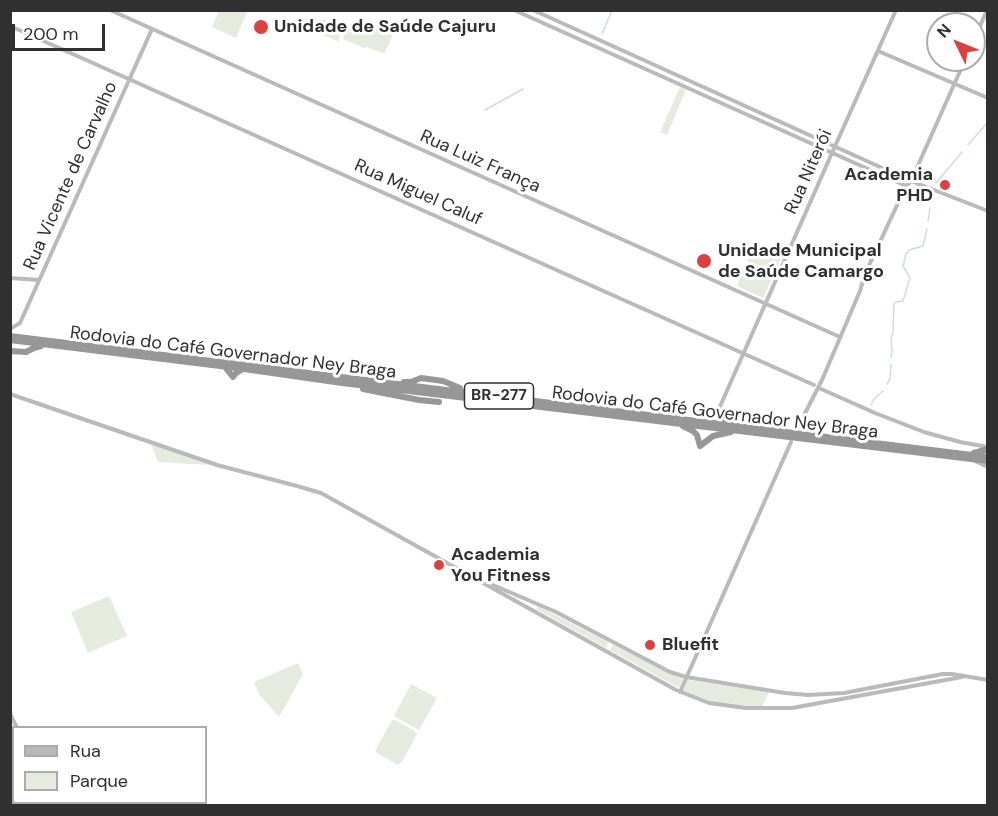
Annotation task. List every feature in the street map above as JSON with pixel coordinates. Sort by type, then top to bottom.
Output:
[{"type":"highway","name":"Rodovia do Café Governador Ney Braga","points":[[10,338],[225,367],[233,377],[244,369],[677,423],[987,457]]},
{"type":"highway","name":"Rodovia do Café Governador Ney Braga","points":[[10,338],[374,381],[409,382],[421,378],[443,381],[457,388],[481,394],[695,421],[739,429]]},
{"type":"highway","points":[[10,351],[26,352],[49,345]]},
{"type":"highway","points":[[342,383],[375,392],[439,402]]},
{"type":"highway","points":[[695,421],[710,417],[718,411],[722,419],[739,429]]},
{"type":"highway","points":[[677,423],[693,430],[698,438],[702,435],[710,438],[739,429]]},
{"type":"highway","points":[[971,457],[987,448]]},
{"type":"highway","name":"Rodovia do Café Governador Ney Braga","points":[[971,457],[987,461]]},
{"type":"main road","name":"Rua Luiz França","points":[[110,10],[840,337]]},
{"type":"main road","points":[[514,10],[906,186]]},
{"type":"main road","points":[[533,10],[911,181],[987,211]]},
{"type":"main road","name":"Rua Niterói","points":[[718,411],[896,10]]},
{"type":"main road","name":"Rua Miguel Caluf","points":[[10,26],[858,406],[917,430],[987,448]]},
{"type":"main road","name":"Rua Vicente de Carvalho","points":[[10,329],[20,323],[152,29]]},
{"type":"main road","points":[[878,51],[987,99]]},
{"type":"main road","points":[[798,427],[824,374],[860,291],[865,274],[906,186],[911,181],[960,72]]},
{"type":"main road","points":[[10,278],[39,280]]},
{"type":"main road","points":[[10,394],[222,467],[316,491],[680,692],[719,706],[763,710],[783,709],[962,677]]},
{"type":"main road","points":[[680,692],[791,442]]},
{"type":"main road","points":[[971,457],[987,467]]},
{"type":"main road","points":[[475,578],[556,612],[670,672],[686,677],[791,694],[820,695],[943,674],[987,680]]},
{"type":"green space","points":[[219,11],[247,12],[236,38],[212,27]]},
{"type":"green space","points":[[323,19],[341,27],[339,42],[321,34]]},
{"type":"green space","points":[[346,23],[365,28],[375,27],[393,35],[384,54],[343,39]]},
{"type":"green space","points":[[680,87],[686,90],[667,135],[660,132]]},
{"type":"green space","points":[[755,245],[782,257],[763,298],[737,286]]},
{"type":"green space","points":[[151,444],[210,465],[158,462]]},
{"type":"green space","points":[[109,596],[127,636],[88,653],[71,612]]},
{"type":"green space","points":[[538,606],[608,642],[606,648],[536,609]]},
{"type":"green space","points":[[613,645],[683,679],[679,688],[610,650]]},
{"type":"green space","points":[[298,663],[303,674],[279,717],[259,694],[254,682]]},
{"type":"green space","points":[[688,680],[769,692],[762,707],[721,704],[683,691]]},
{"type":"green space","points":[[411,684],[437,698],[419,730],[394,716]]},
{"type":"green space","points":[[392,720],[417,734],[402,762],[398,765],[375,751]]},
{"type":"waterway","points":[[602,34],[612,10]]},
{"type":"waterway","points":[[485,110],[523,89]]},
{"type":"waterway","points":[[968,145],[988,122]]},
{"type":"waterway","points":[[936,183],[962,152]]},
{"type":"waterway","points":[[928,221],[930,208]]},
{"type":"waterway","points":[[891,357],[894,304],[903,301],[910,278],[903,266],[906,254],[909,250],[923,246],[927,229]]},
{"type":"waterway","points":[[887,384],[890,379],[891,364]]},
{"type":"waterway","points":[[871,405],[883,391]]},
{"type":"place","name":"Unidade de Saúde Cajuru","points":[[261,27]]},
{"type":"place","name":"Academia PHD","points":[[945,185]]},
{"type":"place","name":"Unidade Municipal de Saúde Camargo","points":[[704,261]]},
{"type":"place","name":"Academia You Fitness","points":[[439,565]]},
{"type":"place","name":"Bluefit","points":[[650,645]]}]
